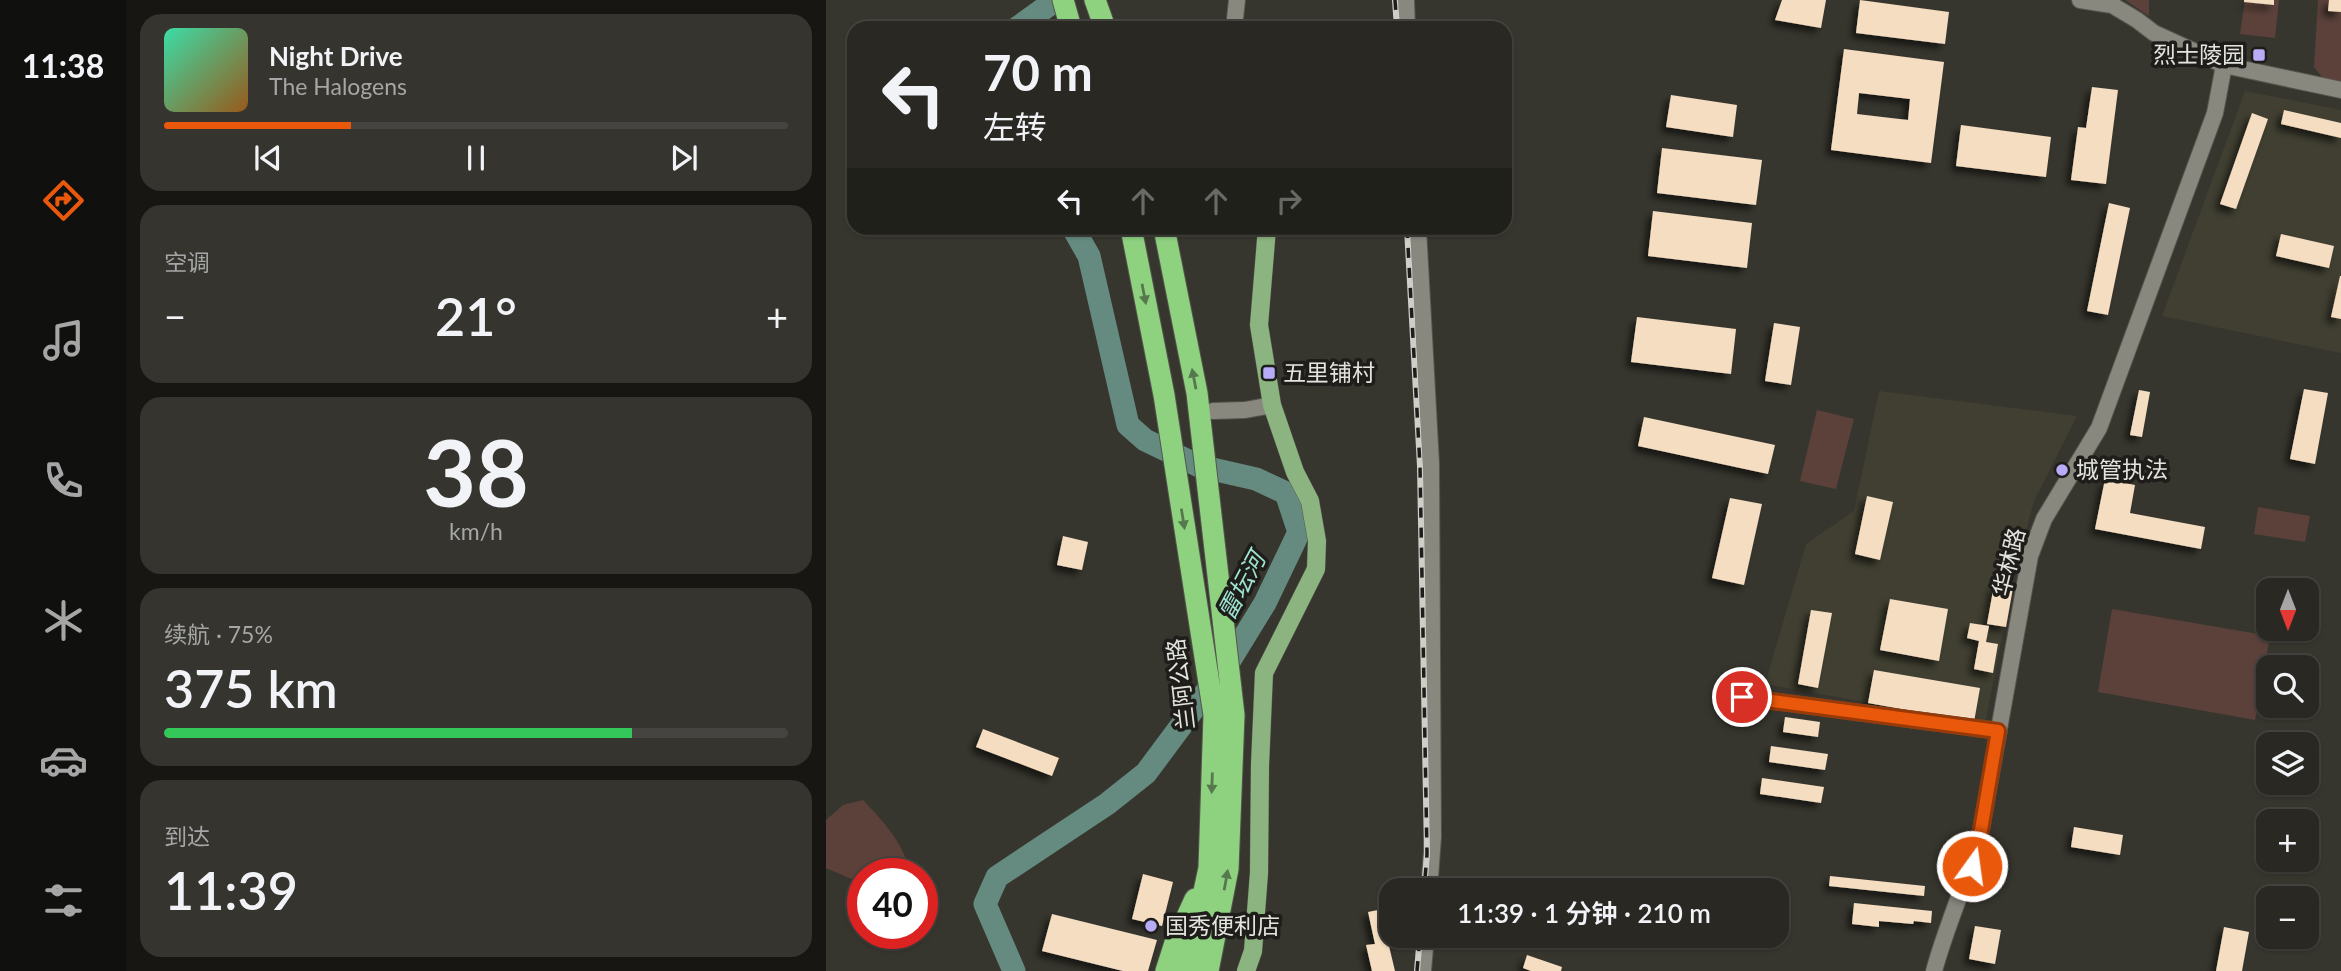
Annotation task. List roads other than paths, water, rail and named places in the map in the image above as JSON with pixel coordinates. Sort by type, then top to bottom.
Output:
[{"type":"highway","points":[[1063,0],[1069,21]]},
{"type":"highway","points":[[1095,0],[1102,21]]},
{"type":"highway","name":"兰阿公路","points":[[1132,235],[1164,395],[1214,715],[1209,869],[1187,971]]},
{"type":"highway","name":"兰阿公路","points":[[1165,235],[1196,393],[1234,715],[1228,869],[1208,971]]},
{"type":"highway","points":[[1166,971],[1175,943],[1209,869]]},
{"type":"main road","points":[[1246,971],[1253,951],[1259,873],[1264,673],[1316,569],[1317,541],[1310,501],[1295,472],[1272,405],[1259,325],[1266,235]]},
{"type":"street","points":[[1235,21],[1237,0]]},
{"type":"street","points":[[1406,0],[1407,21]]},
{"type":"street","points":[[2080,0],[2112,5],[2154,33],[2224,65],[2341,90]]},
{"type":"street","name":"华林路","points":[[1934,971],[1945,932],[1972,866],[1981,830],[2030,556],[2036,536],[2057,495],[2099,428],[2215,113],[2224,65]]},
{"type":"street","points":[[1418,235],[1431,463],[1433,837],[1430,878]]},
{"type":"street","points":[[1213,411],[1245,410],[1272,405]]},
{"type":"street","points":[[1742,697],[1998,731]]},
{"type":"street","points":[[1423,971],[1425,948]]},
{"type":"waterway","name":"雷坛河","points":[[1027,21],[1056,0]]},
{"type":"waterway","name":"雷坛河","points":[[1014,971],[985,904],[997,877],[1107,804],[1146,773],[1230,660],[1265,603],[1299,532],[1286,493],[1256,479],[1199,466],[1145,440],[1128,425],[1089,256],[1077,235]]},
{"type":"railway","points":[[1395,0],[1396,21]]},
{"type":"railway","points":[[1407,235],[1420,466],[1427,854],[1425,878]]},
{"type":"railway","points":[[1417,971],[1419,948]]},
{"type":"place","name":"烈士陵园","points":[[2259,55]]},
{"type":"place","name":"五里铺村","points":[[1269,373]]},
{"type":"place","name":"城管执法","points":[[2062,470]]},
{"type":"place","name":"国秀便利店","points":[[1151,926]]}]
